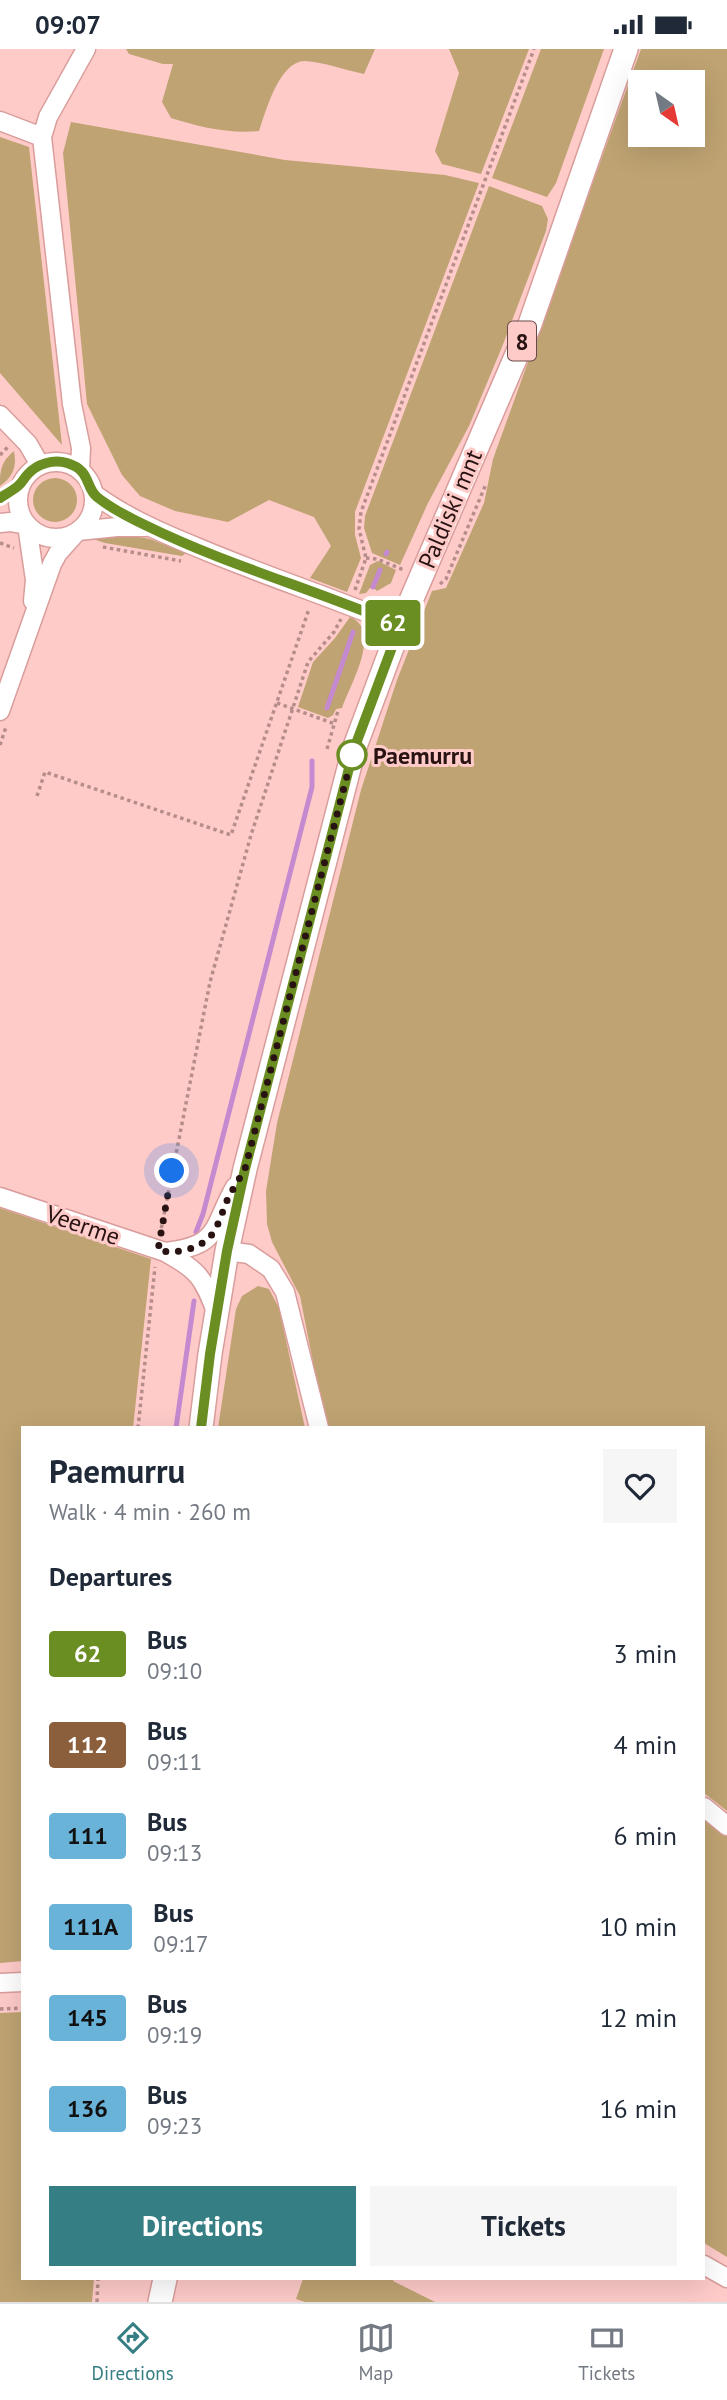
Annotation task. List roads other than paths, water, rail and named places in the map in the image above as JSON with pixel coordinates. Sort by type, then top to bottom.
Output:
[{"type":"main road","name":"Paldiski mnt","points":[[201,1426],[227,1251],[245,1169],[354,749],[400,626],[530,324],[626,49]]},
{"type":"main road","points":[[160,2302],[164,2280]]},
{"type":"street","points":[[80,470],[81,448],[72,404],[42,137],[48,117],[86,49]]},
{"type":"street","points":[[0,121],[42,137]]},
{"type":"street","points":[[0,415],[28,444],[40,465]]},
{"type":"street","points":[[0,498],[20,485],[28,473],[40,465],[54,461],[68,463],[80,470],[89,481],[94,494],[91,515],[52,563],[30,621],[4,716]]},
{"type":"street","points":[[20,485],[18,506],[27,525],[35,580],[30,621]]},
{"type":"street","points":[[94,494],[118,511],[149,527],[346,611],[400,626]]},
{"type":"street","points":[[0,523],[27,525],[37,534],[51,538],[65,537],[78,531],[149,527]]},
{"type":"street","name":"Veerme","points":[[161,1251],[188,1250],[211,1236],[245,1169]]},
{"type":"street","name":"Veerme","points":[[0,1197],[161,1251],[182,1261],[202,1278],[217,1314]]},
{"type":"street","points":[[227,1251],[249,1254],[271,1269],[285,1292],[318,1426]]},
{"type":"street","points":[[705,1808],[727,1826]]},
{"type":"street","points":[[0,1983],[21,1982]]},
{"type":"street","points":[[705,2266],[727,2279]]},
{"type":"waterway","points":[[373,587],[380,570]]},
{"type":"waterway","points":[[327,708],[353,632]]},
{"type":"waterway","points":[[196,1232],[203,1214],[312,787],[312,761]]},
{"type":"waterway","points":[[176,1426],[194,1301]]},
{"type":"place","name":"Paemurru","points":[[352,755]]}]
